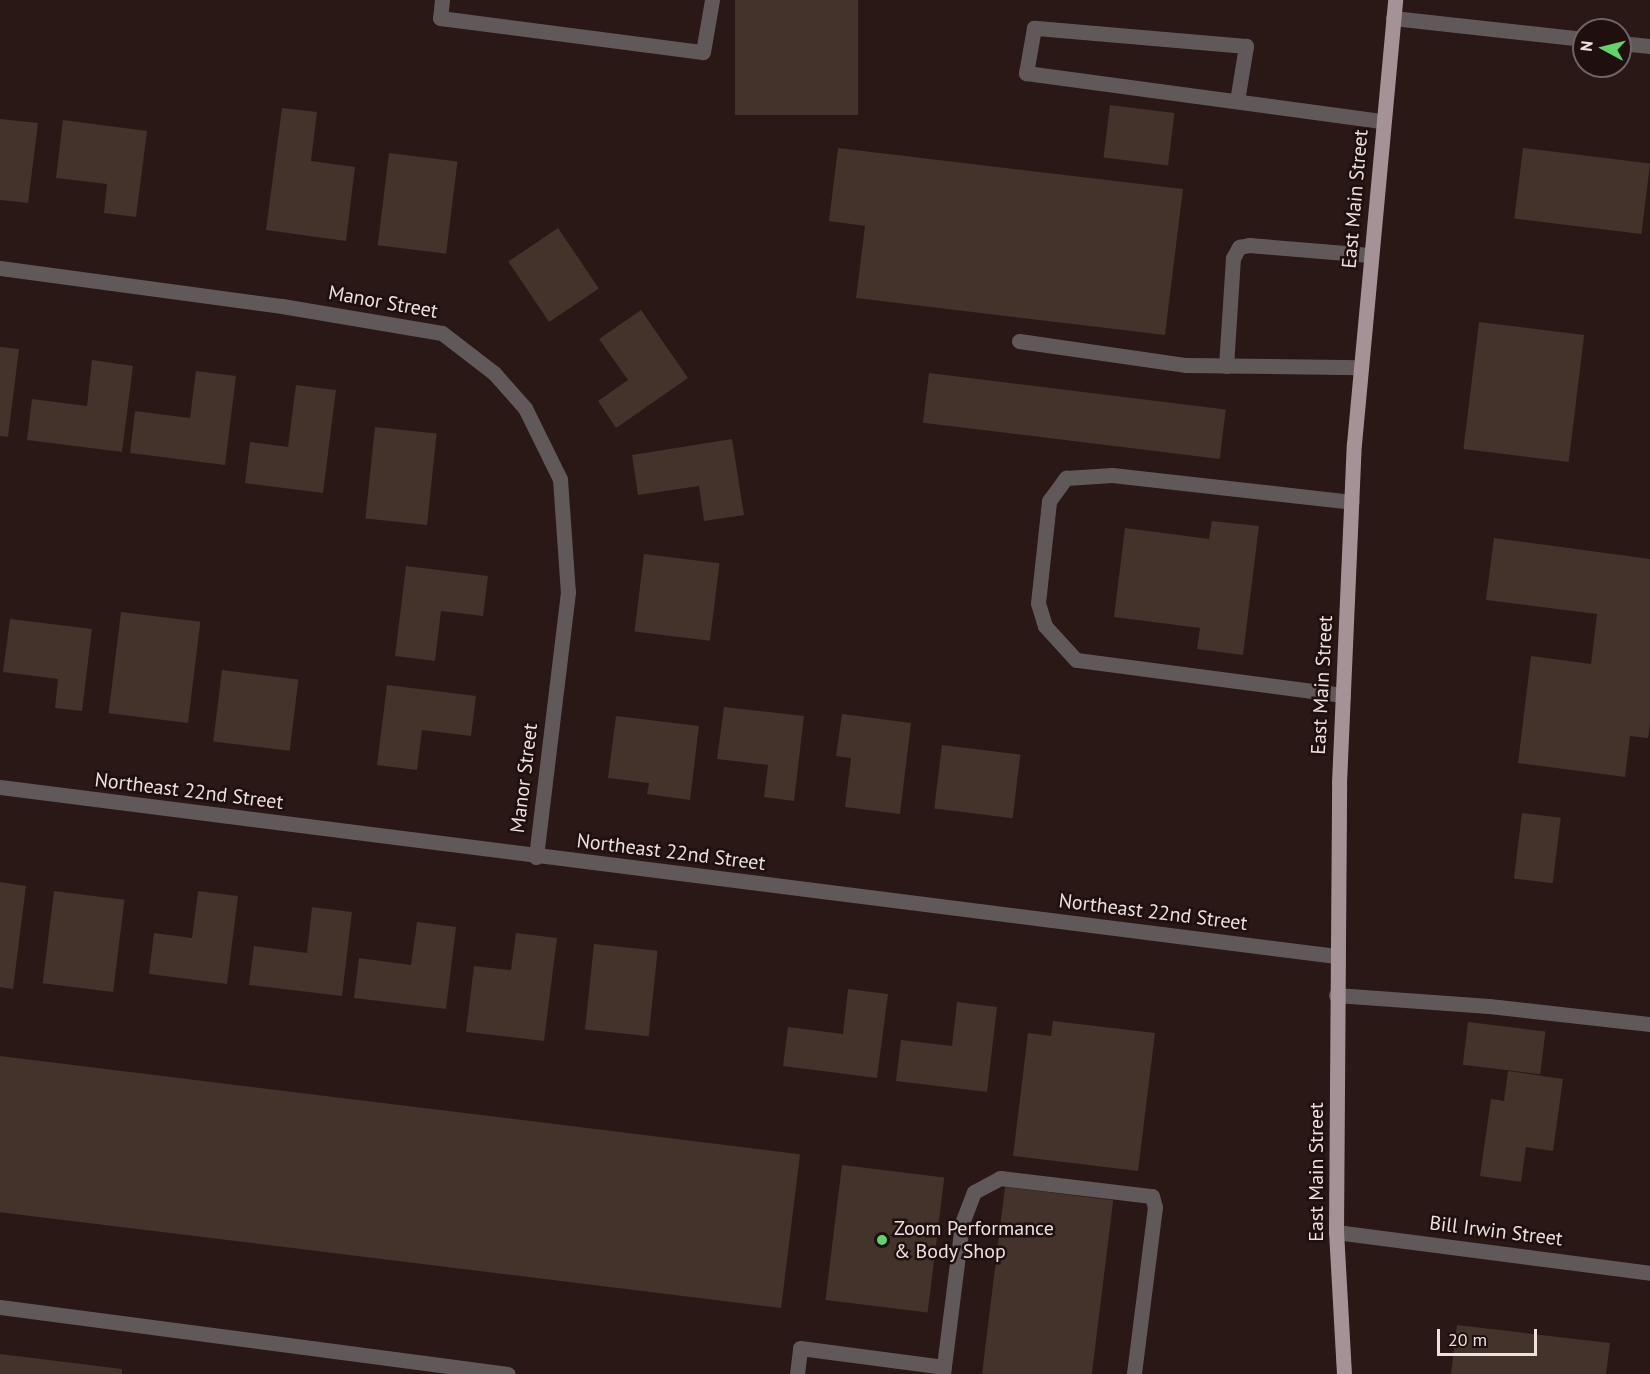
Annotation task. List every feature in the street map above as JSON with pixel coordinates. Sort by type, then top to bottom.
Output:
[{"type":"main road","name":"East Main Street","points":[[1344,1374],[1336,1232],[1336,956],[1343,695],[1351,502],[1361,367],[1395,0]]},
{"type":"street","points":[[442,0],[440,18],[703,52],[712,0]]},
{"type":"street","points":[[1393,18],[1572,38]]},
{"type":"street","points":[[1237,101],[1246,46],[1034,28],[1026,73],[1383,121]]},
{"type":"street","points":[[1632,44],[1650,46]]},
{"type":"street","points":[[1226,366],[1233,258],[1239,247],[1249,245],[1370,255]]},
{"type":"street","name":"Manor Street","points":[[0,268],[282,306],[442,333],[494,373],[525,408],[561,479],[568,592],[536,857]]},
{"type":"street","points":[[1019,341],[1186,365],[1361,367]]},
{"type":"street","points":[[1343,695],[1076,660],[1045,626],[1038,603],[1049,501],[1066,478],[1112,475],[1351,502]]},
{"type":"street","name":"Northeast 22nd Street","points":[[0,787],[536,857],[1336,956]]},
{"type":"street","points":[[1336,995],[1489,1006],[1650,1024]]},
{"type":"street","points":[[797,1374],[800,1348],[944,1370],[962,1223],[974,1192],[1000,1178],[1152,1196],[1155,1208],[1134,1374]]},
{"type":"street","name":"Bill Irwin Street","points":[[1336,1232],[1650,1273]]},
{"type":"street","points":[[0,1307],[508,1374]]},
{"type":"building","points":[[735,0],[858,0],[858,115],[735,115]]},
{"type":"building","points":[[1110,105],[1175,113],[1168,166],[1104,158]]},
{"type":"building","points":[[282,108],[317,112],[311,161],[355,167],[346,241],[266,230]]},
{"type":"building","points":[[0,119],[38,123],[28,203],[0,200]]},
{"type":"building","points":[[63,120],[147,131],[136,217],[104,213],[107,184],[56,178]]},
{"type":"building","points":[[838,148],[1183,189],[1165,335],[856,298],[865,226],[829,221]]},
{"type":"building","points":[[1523,148],[1650,164],[1641,234],[1514,218]]},
{"type":"building","points":[[389,153],[457,161],[446,254],[378,245]]},
{"type":"building","points":[[558,228],[599,289],[549,322],[508,262]]},
{"type":"building","points":[[641,310],[688,378],[616,428],[598,401],[628,380],[599,339]]},
{"type":"building","points":[[1479,322],[1584,335],[1569,462],[1463,449]]},
{"type":"building","points":[[0,347],[19,349],[8,437],[0,436]]},
{"type":"building","points":[[92,360],[133,366],[122,452],[27,440],[32,399],[87,406]]},
{"type":"building","points":[[196,371],[236,376],[225,465],[130,453],[135,411],[190,418]]},
{"type":"building","points":[[929,373],[1226,409],[1220,459],[923,423]]},
{"type":"building","points":[[296,385],[336,390],[323,493],[245,483],[250,442],[288,447]]},
{"type":"building","points":[[375,427],[437,433],[427,525],[365,518]]},
{"type":"building","points":[[732,439],[744,515],[704,521],[699,486],[638,495],[632,455]]},
{"type":"building","points":[[1212,521],[1259,526],[1243,655],[1197,649],[1200,628],[1114,617],[1125,528],[1209,539]]},
{"type":"building","points":[[1494,538],[1650,559],[1650,722],[1648,738],[1630,736],[1625,777],[1518,763],[1531,656],[1591,664],[1597,614],[1486,600]]},
{"type":"building","points":[[644,554],[719,563],[710,641],[634,631]]},
{"type":"building","points":[[406,566],[488,576],[483,616],[441,611],[435,661],[395,656]]},
{"type":"building","points":[[121,612],[200,622],[188,723],[109,713]]},
{"type":"building","points":[[10,619],[92,629],[82,711],[55,708],[58,679],[3,672]]},
{"type":"building","points":[[222,670],[298,679],[290,751],[213,741]]},
{"type":"building","points":[[387,685],[476,696],[471,736],[422,730],[417,770],[377,765]]},
{"type":"building","points":[[724,707],[804,716],[794,801],[764,797],[768,765],[717,759]]},
{"type":"building","points":[[842,714],[911,723],[900,814],[845,807],[851,758],[836,756]]},
{"type":"building","points":[[616,716],[699,726],[690,800],[647,794],[649,783],[608,778]]},
{"type":"building","points":[[942,745],[1020,755],[1013,818],[934,809]]},
{"type":"building","points":[[1522,813],[1561,818],[1553,883],[1514,879]]},
{"type":"building","points":[[0,882],[26,886],[13,989],[0,987]]},
{"type":"building","points":[[54,891],[124,900],[113,992],[43,983]]},
{"type":"building","points":[[198,891],[238,896],[227,984],[149,974],[154,933],[192,938]]},
{"type":"building","points":[[312,907],[352,912],[342,996],[249,985],[254,946],[307,953]]},
{"type":"building","points":[[417,922],[456,927],[446,1009],[354,998],[359,958],[411,965]]},
{"type":"building","points":[[516,933],[557,938],[544,1041],[466,1032],[474,966],[511,970]]},
{"type":"building","points":[[594,944],[658,951],[649,1036],[585,1030]]},
{"type":"building","points":[[848,989],[888,994],[877,1078],[783,1066],[788,1027],[843,1034]]},
{"type":"building","points":[[957,1002],[997,1007],[987,1092],[896,1081],[901,1040],[952,1046]]},
{"type":"building","points":[[1053,1021],[1155,1033],[1138,1171],[1013,1156],[1028,1033],[1051,1036]]},
{"type":"building","points":[[1468,1022],[1545,1032],[1540,1074],[1463,1065]]},
{"type":"building","points":[[0,1056],[800,1154],[781,1308],[0,1212]]},
{"type":"building","points":[[1508,1071],[1563,1079],[1553,1151],[1526,1147],[1521,1182],[1480,1176],[1491,1099],[1504,1101]]},
{"type":"building","points":[[842,1165],[944,1178],[928,1313],[825,1300]]},
{"type":"building","points":[[1005,1187],[1113,1200],[1092,1374],[982,1374]]},
{"type":"building","points":[[1457,1325],[1610,1343],[1606,1374],[1451,1374]]},
{"type":"building","points":[[0,1354],[122,1369],[122,1374],[0,1374]]},
{"type":"place","name":"Zoom Performance & Body Shop","points":[[882,1240]]}]
